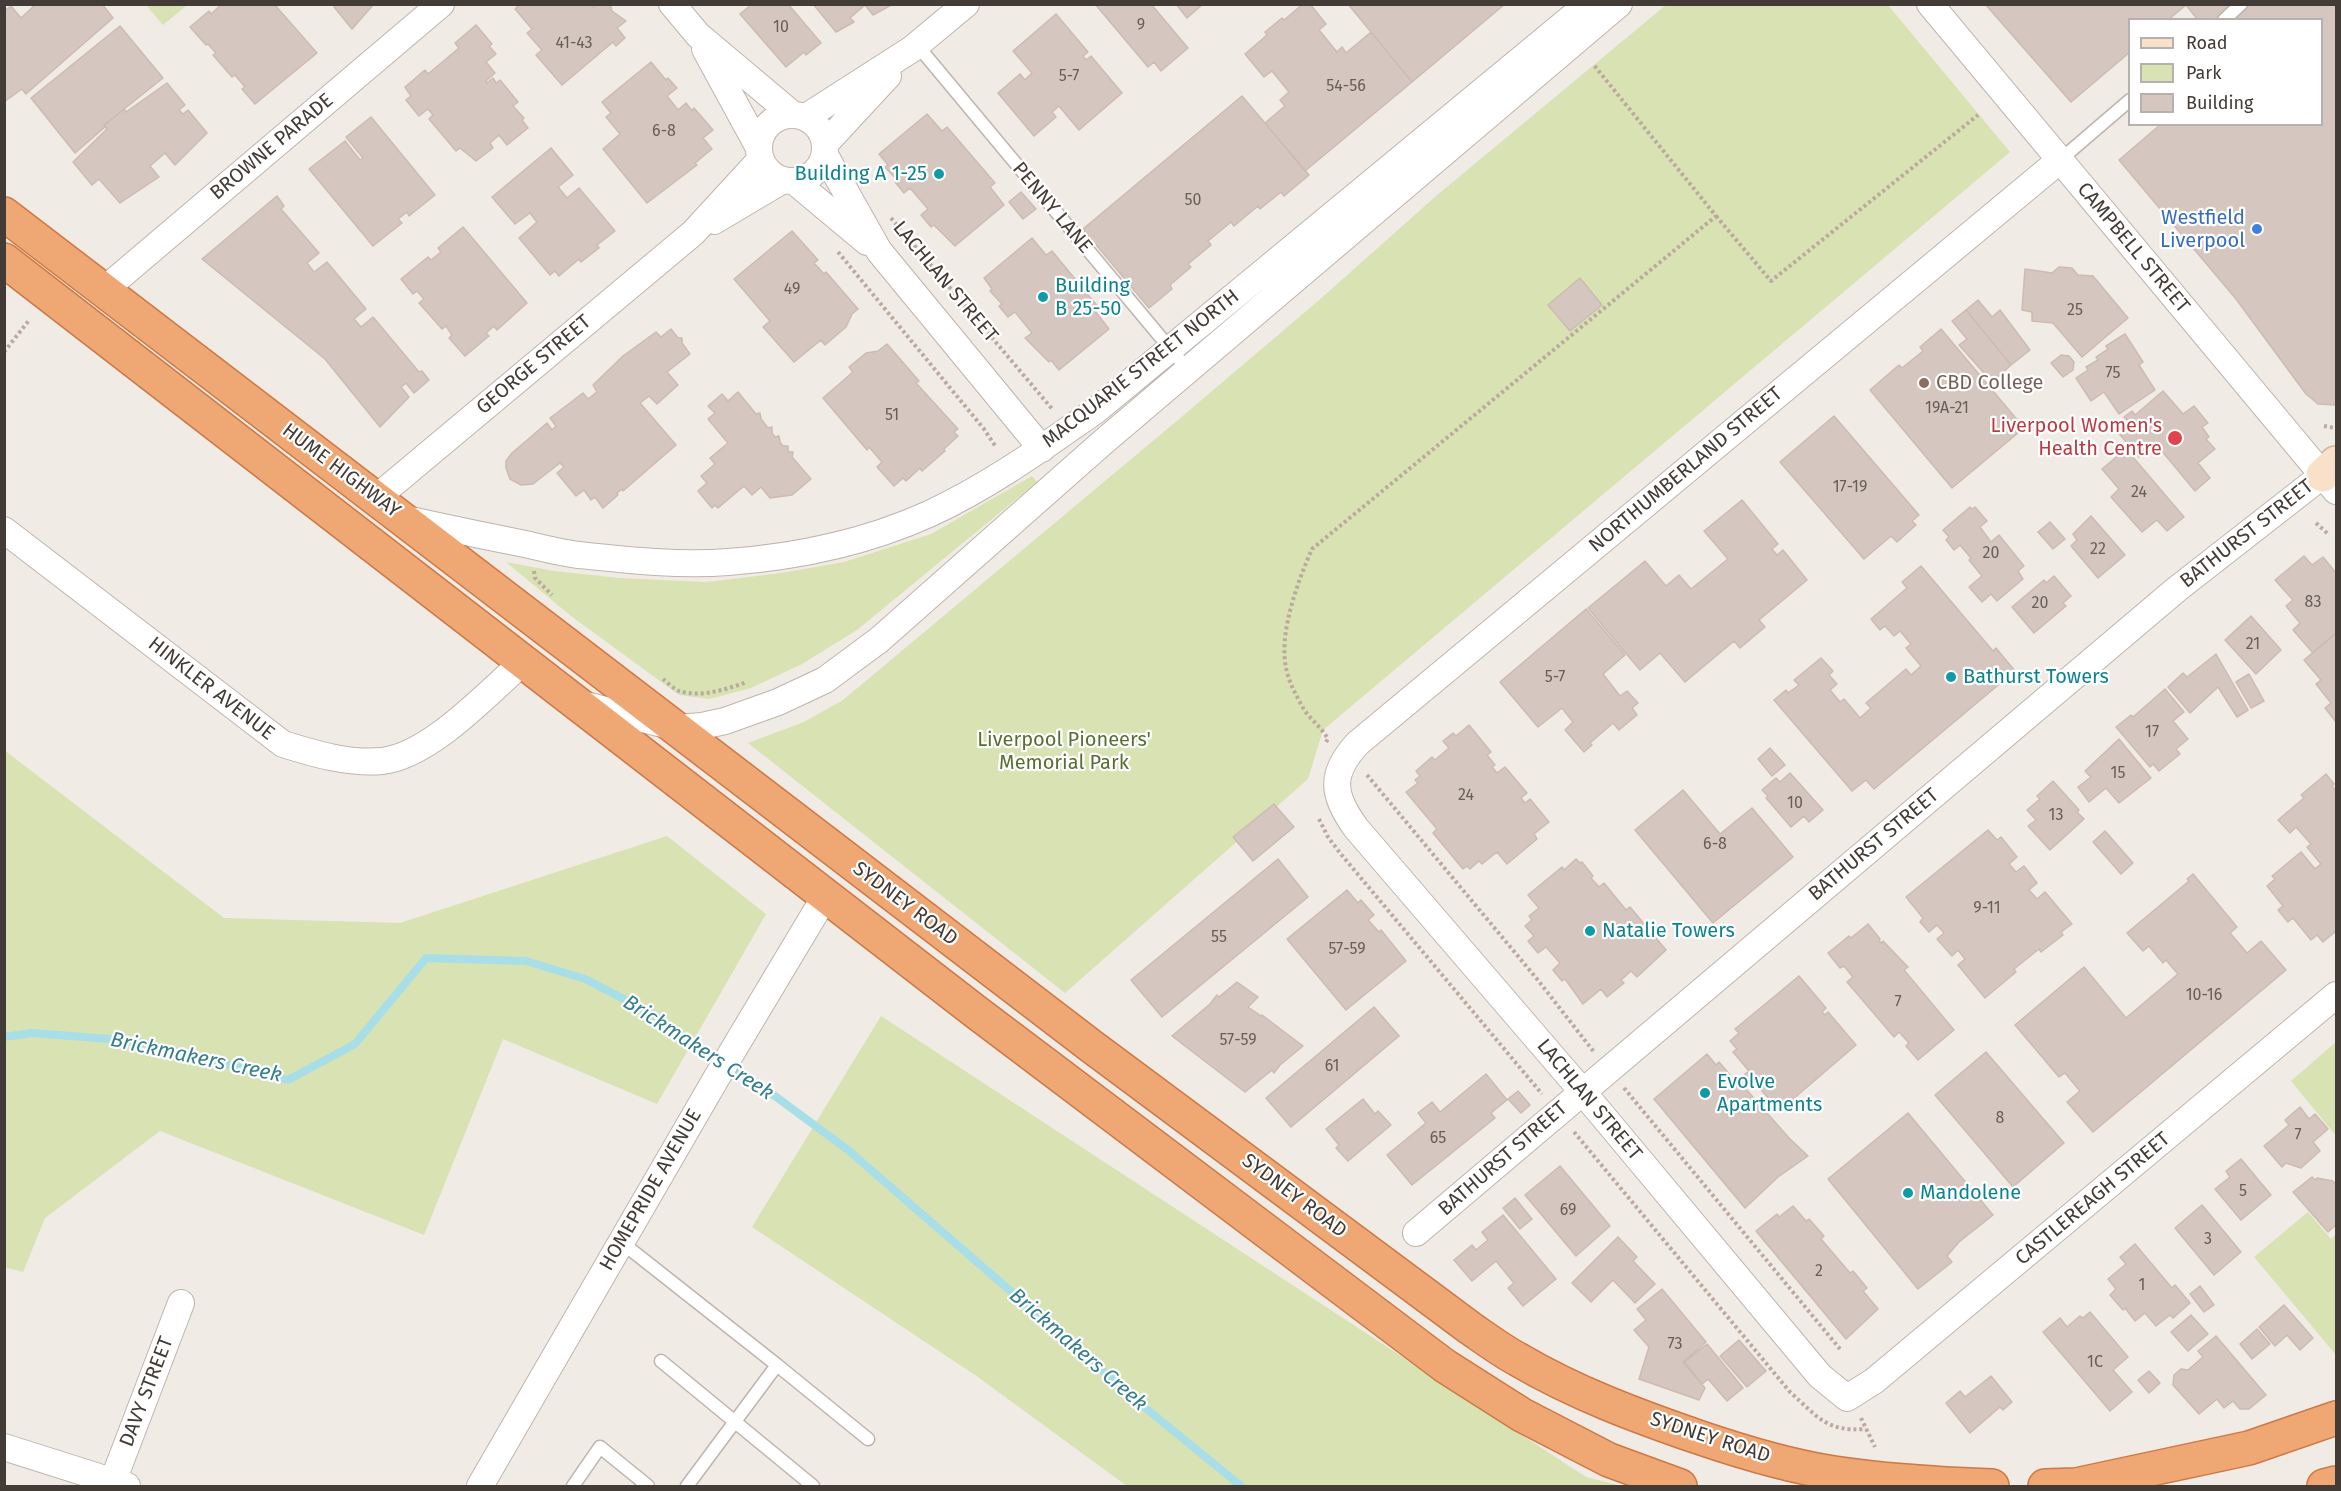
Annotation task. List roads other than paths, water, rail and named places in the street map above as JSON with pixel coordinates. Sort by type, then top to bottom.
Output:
[{"type":"highway","name":"HUME HIGHWAY","points":[[4,214],[678,728]]},
{"type":"highway","name":"HUME HIGHWAY","points":[[4,260],[579,703]]},
{"type":"highway","name":"SYDNEY ROAD","points":[[579,703],[976,1012],[1445,1366],[1522,1415],[1609,1460],[1680,1486]]},
{"type":"highway","name":"SYDNEY ROAD","points":[[678,728],[1091,1046],[1470,1328],[1519,1360],[1570,1387],[1622,1409],[1731,1448],[1832,1473],[1912,1483],[1992,1486]]},
{"type":"highway","points":[[826,895],[849,861]]},
{"type":"highway","points":[[2068,1486],[2249,1448],[2337,1418]]},
{"type":"highway","points":[[2324,1486],[2337,1483]]},
{"type":"street","name":"BROWNE PARADE","points":[[104,290],[441,4]]},
{"type":"street","points":[[672,4],[698,35],[799,116],[815,124],[822,133],[825,149],[821,165],[814,173],[805,179],[789,181],[766,169],[698,35]]},
{"type":"street","points":[[825,149],[915,47],[966,4]]},
{"type":"street","name":"MACQUARIE STREET NORTH","points":[[405,519],[576,555],[661,562],[727,563],[783,555],[841,544],[893,528],[970,494],[1042,449],[1095,411],[1588,4]]},
{"type":"street","name":"MACQUARIE STREET NORTH","points":[[579,703],[678,728],[725,721],[778,702],[825,680],[879,640],[1188,370],[1619,4]]},
{"type":"street","name":"CAMPBELL STREET","points":[[1930,4],[2060,160],[2332,476]]},
{"type":"street","points":[[760,154],[765,129],[781,116],[799,116],[915,47]]},
{"type":"street","name":"LACHLAN STREET","points":[[825,149],[879,251],[1042,449]]},
{"type":"street","name":"GEORGE STREET","points":[[376,498],[693,233],[760,154]]},
{"type":"street","name":"NORTHUMBERLAND STREET","points":[[1337,795],[1337,775],[1344,758],[1358,743],[2060,160]]},
{"type":"street","name":"GEORGE STREET","points":[[693,233],[789,181]]},
{"type":"street","name":"LACHLAN STREET","points":[[789,181],[879,251]]},
{"type":"street","name":"BATHURST STREET","points":[[1416,1233],[2177,590],[2332,476]]},
{"type":"street","name":"HINKLER AVENUE","points":[[4,530],[283,744],[331,758],[383,761],[419,750],[524,661]]},
{"type":"street","name":"LACHLAN STREET","points":[[1337,795],[1345,813],[1356,828],[1582,1091],[1820,1376],[1847,1398]]},
{"type":"street","name":"HOMEPRIDE AVENUE","points":[[480,1486],[717,1077],[826,895]]},
{"type":"street","name":"CASTLEREAGH STREET","points":[[1847,1398],[1874,1381],[2337,995]]},
{"type":"street","name":"DAVY STREET","points":[[120,1484],[181,1303]]},
{"type":"street","points":[[4,1447],[120,1484]]},
{"type":"lane","points":[[2226,18],[2241,4]]},
{"type":"lane","name":"PENNY LANE","points":[[915,47],[1188,370]]},
{"type":"lane","points":[[2060,160],[2128,102]]},
{"type":"lane","points":[[621,1242],[868,1438]]},
{"type":"lane","points":[[661,1361],[813,1486]]},
{"type":"lane","points":[[687,1486],[777,1365]]},
{"type":"lane","points":[[573,1486],[600,1447],[648,1486]]},
{"type":"waterway","name":"Brickmakers Creek","points":[[4,1037],[32,1033],[136,1041],[288,1080],[355,1044],[426,958],[526,961],[585,979],[653,1014],[695,1046],[775,1096],[848,1150],[1143,1406],[1241,1486]]},
{"type":"place","name":"Building A 1-25","points":[[939,174]]},
{"type":"place","name":"Westfield Liverpool","points":[[2257,229]]},
{"type":"place","name":"Building B 25-50","points":[[1043,297]]},
{"type":"place","name":"CBD College","points":[[1924,383]]},
{"type":"place","name":"Liverpool Women's Health Centre","points":[[2175,438]]},
{"type":"place","name":"Bathurst Towers","points":[[1951,677]]},
{"type":"place","name":"Natalie Towers","points":[[1590,931]]},
{"type":"place","name":"Evolve Apartments","points":[[1705,1093]]},
{"type":"place","name":"Mandolene","points":[[1908,1193]]},
{"type":"park label","name":"Liverpool Pioneers' Memorial Park","points":[[1064,752]]}]
